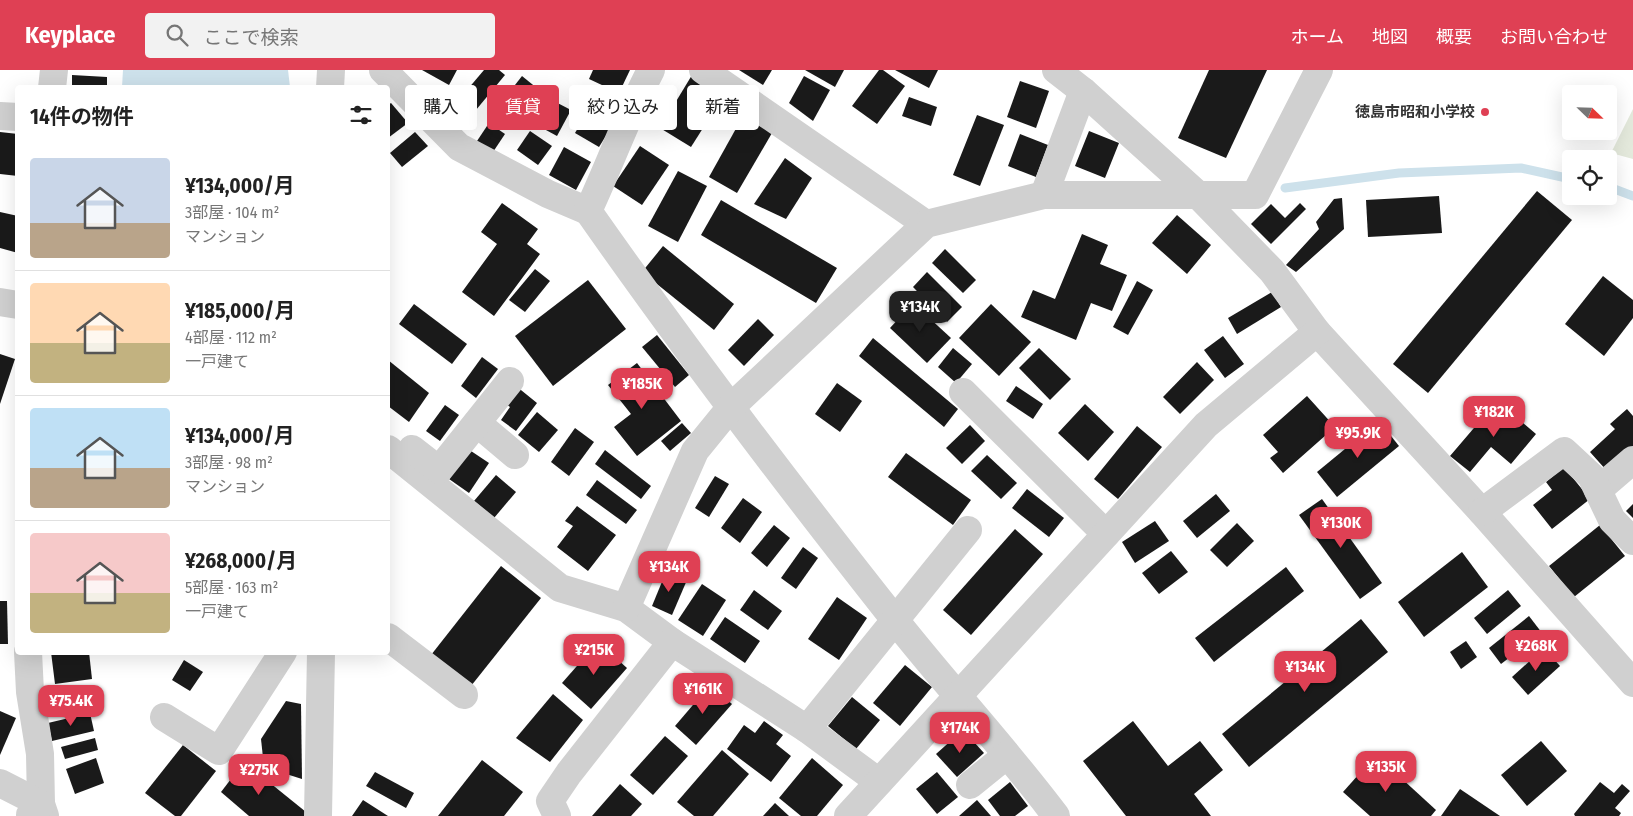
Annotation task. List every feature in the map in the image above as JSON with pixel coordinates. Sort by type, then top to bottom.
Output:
[{"type":"street","points":[[52,85],[54,70]]},
{"type":"street","points":[[330,85],[331,70]]},
{"type":"street","points":[[383,70],[460,147],[540,190],[588,211],[730,408],[895,620],[1056,816]]},
{"type":"street","points":[[588,211],[633,106],[652,70]]},
{"type":"street","points":[[703,70],[926,224]]},
{"type":"street","points":[[1056,70],[1083,91],[1197,194],[1272,271],[1317,332],[1482,512],[1633,683]]},
{"type":"street","points":[[626,608],[695,451],[730,408],[926,224],[1044,195],[1255,195],[1319,70]]},
{"type":"street","points":[[1044,195],[1083,91]]},
{"type":"street","points":[[0,116],[15,117]]},
{"type":"street","points":[[0,302],[15,304]]},
{"type":"street","points":[[848,816],[1206,425],[1317,332]]},
{"type":"street","points":[[390,432],[439,470],[510,381]]},
{"type":"street","points":[[963,392],[1106,534]]},
{"type":"street","points":[[477,423],[515,455]]},
{"type":"street","points":[[390,451],[560,588],[626,608],[672,642],[807,729],[879,782]]},
{"type":"street","points":[[1482,512],[1564,451],[1591,476],[1612,520],[1633,541]]},
{"type":"street","points":[[1598,490],[1633,460]]},
{"type":"street","points":[[807,729],[968,530]]},
{"type":"street","points":[[390,639],[464,695]]},
{"type":"street","points":[[557,816],[550,801],[569,773],[672,642]]},
{"type":"street","points":[[28,655],[30,692],[40,754],[38,812]]},
{"type":"street","points":[[164,717],[219,751],[281,655]]},
{"type":"street","points":[[298,655],[321,663],[318,816]]},
{"type":"street","points":[[970,785],[1007,755]]},
{"type":"street","points":[[0,783],[38,812]]},
{"type":"shaded area","points":[[1633,109],[1633,159],[1617,155],[1617,150],[1612,150]]},
{"type":"water","points":[[123,70],[288,70],[290,85],[122,85]]},
{"type":"building","points":[[422,70],[457,70],[449,85]]},
{"type":"building","points":[[484,70],[499,70],[505,75],[497,85],[487,85],[487,97],[477,109],[477,85],[471,85]]},
{"type":"building","points":[[593,70],[630,70],[623,85],[602,85],[589,79]]},
{"type":"building","points":[[739,70],[772,70],[763,85]]},
{"type":"building","points":[[805,70],[844,70],[835,87]]},
{"type":"building","points":[[879,70],[883,70],[905,86],[877,124],[852,106]]},
{"type":"building","points":[[895,70],[938,70],[929,88]]},
{"type":"building","points":[[1209,70],[1267,70],[1226,158],[1178,138]]},
{"type":"building","points":[[72,75],[107,77],[107,85],[72,85]]},
{"type":"building","points":[[692,75],[708,85],[687,85],[687,130],[702,130],[691,147],[663,130],[677,130],[677,100]]},
{"type":"building","points":[[522,76],[533,85],[515,85]]},
{"type":"building","points":[[804,76],[830,90],[813,121],[789,103]]},
{"type":"building","points":[[1020,81],[1049,91],[1036,128],[1007,117]]},
{"type":"building","points":[[909,97],[937,107],[931,126],[902,116]]},
{"type":"building","points":[[391,103],[405,119],[405,125],[390,136]]},
{"type":"building","points":[[559,104],[569,109],[569,114],[557,136],[546,130],[559,130]]},
{"type":"building","points":[[977,115],[1004,125],[980,186],[953,175]]},
{"type":"building","points":[[759,125],[772,133],[737,193],[709,177],[735,130],[759,130]]},
{"type":"building","points":[[487,126],[487,130],[499,130],[505,134],[493,152],[477,141]]},
{"type":"building","points":[[577,130],[610,130],[599,147],[575,133]]},
{"type":"building","points":[[530,131],[552,146],[538,165],[517,150]]},
{"type":"building","points":[[1089,131],[1119,143],[1105,178],[1075,166]]},
{"type":"building","points":[[0,132],[15,134],[15,176],[0,174]]},
{"type":"building","points":[[415,132],[428,146],[402,167],[390,153]]},
{"type":"building","points":[[1020,134],[1048,145],[1036,177],[1008,166]]},
{"type":"building","points":[[640,146],[669,165],[642,205],[613,186]]},
{"type":"building","points":[[564,147],[591,162],[576,190],[549,175]]},
{"type":"building","points":[[785,158],[812,178],[786,219],[754,204]]},
{"type":"building","points":[[678,171],[707,186],[678,242],[648,226]]},
{"type":"building","points":[[1537,191],[1572,220],[1428,393],[1393,364]]},
{"type":"building","points":[[1439,196],[1442,233],[1368,237],[1366,200]]},
{"type":"building","points":[[1342,198],[1344,229],[1296,272],[1286,265],[1319,229],[1316,222],[1334,199]]},
{"type":"building","points":[[721,200],[837,268],[816,303],[701,235]]},
{"type":"building","points":[[502,203],[538,229],[527,244],[540,254],[494,316],[462,292],[497,244],[481,232]]},
{"type":"building","points":[[1300,203],[1306,209],[1271,244],[1251,224],[1271,204],[1285,218]]},
{"type":"building","points":[[0,212],[15,215],[15,252],[0,248]]},
{"type":"building","points":[[1177,215],[1211,245],[1187,274],[1152,243]]},
{"type":"building","points":[[1082,234],[1108,245],[1100,264],[1127,275],[1112,311],[1091,303],[1076,340],[1021,317],[1033,290],[1055,299]]},
{"type":"building","points":[[663,246],[734,304],[714,330],[642,272]]},
{"type":"building","points":[[945,249],[976,280],[963,293],[932,263]]},
{"type":"building","points":[[535,269],[550,281],[525,312],[509,300]]},
{"type":"building","points":[[927,272],[962,307],[947,322],[913,287]]},
{"type":"building","points":[[1603,276],[1633,300],[1633,318],[1604,356],[1565,324]]},
{"type":"building","points":[[588,280],[626,329],[553,386],[515,336]]},
{"type":"building","points":[[1137,281],[1153,290],[1128,335],[1113,327]]},
{"type":"building","points":[[1272,292],[1281,307],[1237,334],[1228,318]]},
{"type":"building","points":[[913,303],[951,338],[927,363],[890,328]]},
{"type":"building","points":[[414,304],[467,344],[452,364],[399,324]]},
{"type":"building","points":[[991,304],[1031,342],[999,376],[959,338]]},
{"type":"building","points":[[758,319],[774,335],[744,366],[728,350]]},
{"type":"building","points":[[657,335],[689,375],[675,387],[642,347]]},
{"type":"building","points":[[1223,336],[1244,364],[1225,378],[1204,350]]},
{"type":"building","points":[[873,338],[958,409],[944,427],[859,356]]},
{"type":"building","points":[[953,348],[972,364],[956,383],[938,367]]},
{"type":"building","points":[[1039,348],[1071,379],[1050,400],[1019,368]]},
{"type":"building","points":[[0,354],[15,359],[0,404]]},
{"type":"building","points":[[482,357],[498,369],[476,398],[461,386]]},
{"type":"building","points":[[390,362],[429,393],[409,422],[390,408]]},
{"type":"building","points":[[1197,362],[1214,380],[1180,414],[1163,397]]},
{"type":"building","points":[[637,363],[681,421],[637,456],[614,427],[631,414],[608,385]]},
{"type":"building","points":[[837,383],[862,401],[840,432],[815,414]]},
{"type":"building","points":[[516,386],[537,403],[516,431],[501,420],[510,407],[503,402]]},
{"type":"building","points":[[1016,386],[1043,404],[1033,419],[1006,401]]},
{"type":"building","points":[[1307,396],[1335,427],[1283,473],[1270,458],[1278,452],[1263,435]]},
{"type":"building","points":[[1497,401],[1536,434],[1511,464],[1491,447],[1470,472],[1450,456]]},
{"type":"building","points":[[1085,404],[1114,432],[1088,461],[1058,433]]},
{"type":"building","points":[[445,405],[459,415],[440,441],[426,431]]},
{"type":"building","points":[[1627,409],[1633,416],[1633,447],[1607,471],[1590,452],[1615,429],[1610,424]]},
{"type":"building","points":[[537,412],[558,430],[539,452],[518,435]]},
{"type":"building","points":[[1379,421],[1399,446],[1337,497],[1317,472]]},
{"type":"building","points":[[682,423],[691,433],[670,451],[661,441]]},
{"type":"building","points":[[970,425],[985,441],[962,464],[946,448]]},
{"type":"building","points":[[1137,426],[1162,447],[1118,499],[1094,479]]},
{"type":"building","points":[[575,428],[594,442],[569,476],[551,462]]},
{"type":"building","points":[[468,449],[489,463],[469,493],[449,479]]},
{"type":"building","points":[[605,450],[651,486],[641,499],[595,464]]},
{"type":"building","points":[[906,453],[971,500],[953,525],[888,477]]},
{"type":"building","points":[[987,455],[1017,483],[1001,499],[971,471]]},
{"type":"building","points":[[1564,467],[1590,499],[1552,529],[1533,505],[1552,490],[1546,482]]},
{"type":"building","points":[[496,475],[516,492],[494,518],[474,501]]},
{"type":"building","points":[[715,476],[729,484],[709,517],[695,508]]},
{"type":"building","points":[[597,480],[637,510],[626,524],[586,495]]},
{"type":"building","points":[[1027,489],[1064,518],[1049,537],[1012,508]]},
{"type":"building","points":[[1216,494],[1230,511],[1197,538],[1183,521]]},
{"type":"building","points":[[743,498],[762,512],[740,543],[721,528]]},
{"type":"building","points":[[1322,499],[1382,583],[1360,599],[1299,515]]},
{"type":"building","points":[[1633,504],[1633,518],[1626,511]]},
{"type":"building","points":[[577,506],[616,535],[588,571],[557,547],[573,526],[565,521]]},
{"type":"building","points":[[1155,521],[1169,541],[1135,563],[1122,542]]},
{"type":"building","points":[[1237,523],[1254,541],[1227,567],[1210,550]]},
{"type":"building","points":[[774,525],[790,538],[767,567],[751,553]]},
{"type":"building","points":[[1600,525],[1625,556],[1574,597],[1549,566]]},
{"type":"building","points":[[1015,529],[1043,554],[971,635],[943,610]]},
{"type":"building","points":[[803,547],[818,558],[796,589],[781,578]]},
{"type":"building","points":[[1171,551],[1188,572],[1159,594],[1142,573]]},
{"type":"building","points":[[1462,552],[1488,587],[1424,637],[1398,602]]},
{"type":"building","points":[[501,566],[541,598],[471,686],[431,655]]},
{"type":"building","points":[[1286,567],[1304,591],[1214,662],[1195,638]]},
{"type":"building","points":[[666,572],[687,580],[672,615],[652,606]]},
{"type":"building","points":[[702,584],[726,600],[703,636],[678,620]]},
{"type":"building","points":[[754,590],[782,611],[768,630],[740,610]]},
{"type":"building","points":[[1508,590],[1521,606],[1487,634],[1474,618]]},
{"type":"building","points":[[837,597],[867,618],[839,660],[808,639]]},
{"type":"building","points":[[0,601],[7,601],[8,644],[0,644]]},
{"type":"building","points":[[1529,616],[1542,633],[1501,664],[1489,648]]},
{"type":"building","points":[[725,617],[760,641],[745,663],[710,639]]},
{"type":"building","points":[[1361,619],[1388,652],[1249,767],[1222,734]]},
{"type":"building","points":[[1466,641],[1477,657],[1461,669],[1450,652]]},
{"type":"building","points":[[598,642],[627,668],[591,709],[562,683]]},
{"type":"building","points":[[1544,648],[1560,666],[1528,695],[1512,677]]},
{"type":"building","points":[[51,655],[89,655],[92,679],[55,684]]},
{"type":"building","points":[[184,660],[203,672],[190,691],[172,680]]},
{"type":"building","points":[[905,665],[932,687],[900,726],[873,703]]},
{"type":"building","points":[[92,685],[94,703],[52,710],[49,691]]},
{"type":"building","points":[[710,685],[732,704],[696,745],[675,726]]},
{"type":"building","points":[[553,694],[583,720],[550,762],[516,738]]},
{"type":"building","points":[[852,697],[880,720],[856,749],[828,726]]},
{"type":"building","points":[[286,701],[301,704],[302,779],[264,767],[261,739]]},
{"type":"building","points":[[0,711],[16,718],[0,755]]},
{"type":"building","points":[[90,713],[94,731],[52,741],[48,723]]},
{"type":"building","points":[[764,721],[783,735],[776,744],[791,756],[771,782],[727,749],[744,725],[755,733]]},
{"type":"building","points":[[1133,721],[1168,766],[1200,741],[1223,770],[1194,794],[1211,816],[1126,816],[1083,761]]},
{"type":"building","points":[[963,730],[984,753],[957,777],[936,754]]},
{"type":"building","points":[[665,736],[688,756],[653,795],[630,775]]},
{"type":"building","points":[[95,738],[98,750],[65,759],[61,747]]},
{"type":"building","points":[[1541,741],[1567,771],[1527,806],[1501,775]]},
{"type":"building","points":[[183,745],[216,771],[181,816],[175,816],[145,793]]},
{"type":"building","points":[[722,750],[749,774],[713,816],[694,816],[677,802]]},
{"type":"building","points":[[1376,755],[1436,810],[1431,816],[1370,816],[1343,792]]},
{"type":"building","points":[[96,758],[104,783],[75,794],[66,769]]},
{"type":"building","points":[[812,758],[843,785],[817,816],[801,816],[779,798]]},
{"type":"building","points":[[482,760],[523,792],[504,816],[438,816]]},
{"type":"building","points":[[244,762],[306,812],[306,816],[249,816],[221,792]]},
{"type":"building","points":[[375,772],[414,793],[406,808],[366,786]]},
{"type":"building","points":[[937,772],[958,797],[937,814],[916,789]]},
{"type":"building","points":[[1010,782],[1028,806],[1015,816],[1000,816],[988,800]]},
{"type":"building","points":[[1600,782],[1614,793],[1622,784],[1630,791],[1615,808],[1621,813],[1619,816],[1575,816],[1574,814]]},
{"type":"building","points":[[620,784],[642,804],[631,816],[592,816]]},
{"type":"building","points":[[1460,789],[1500,816],[1441,816]]},
{"type":"building","points":[[363,800],[388,816],[352,816]]},
{"type":"building","points":[[977,800],[991,816],[959,816]]},
{"type":"building","points":[[775,803],[789,816],[763,816]]},
{"type":"waterway","points":[[1285,188],[1399,173],[1521,168],[1562,177]]},
{"type":"waterway","points":[[1617,190],[1633,196]]},
{"type":"place","name":"徳島市昭和小学校","points":[[1485,112]]}]
